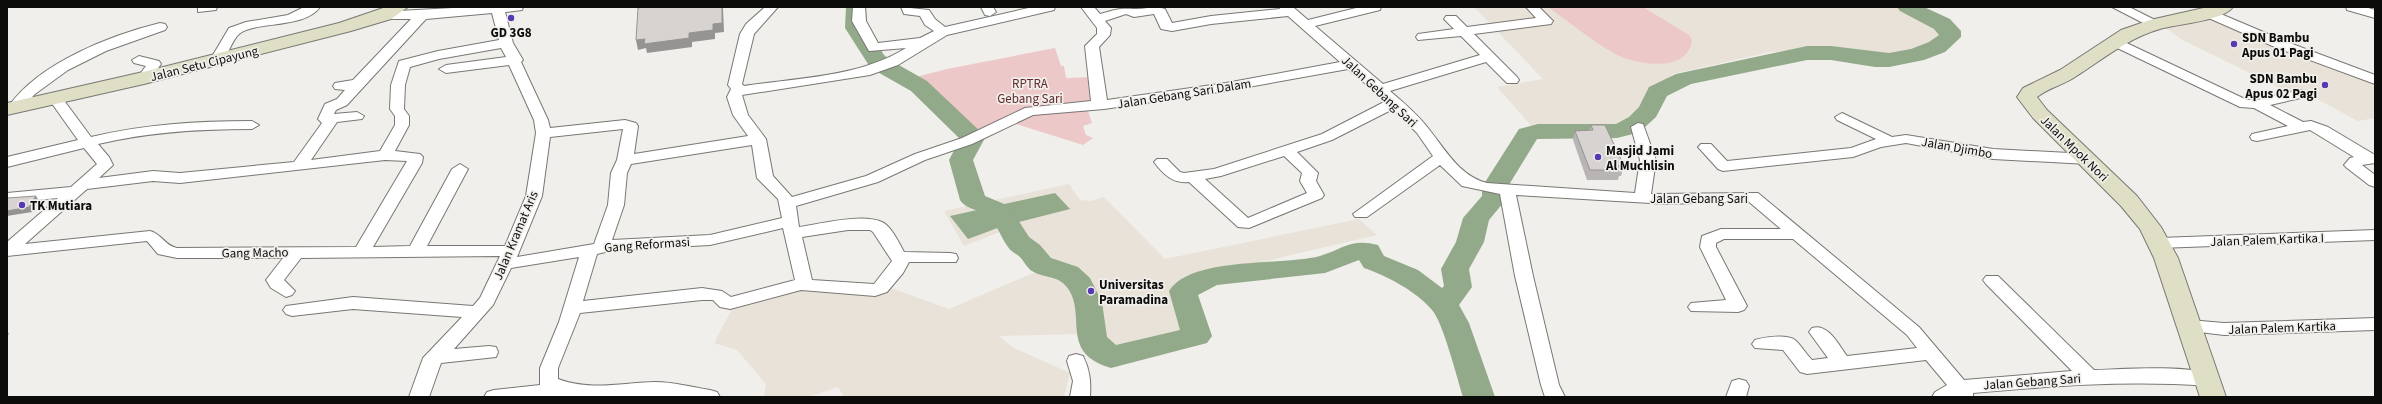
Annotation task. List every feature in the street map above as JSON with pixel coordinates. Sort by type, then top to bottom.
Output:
[{"type":"main road","name":"Jalan Mpok Nori","points":[[2210,388],[2159,243],[2137,210],[2088,159],[2040,114],[2027,97],[2030,92],[2067,74],[2127,34],[2156,24],[2215,9]]},
{"type":"main road","name":"Jalan Setu Cipayung","points":[[11,108],[217,60],[345,27],[392,11]]},
{"type":"street","points":[[217,60],[234,30],[292,18],[314,7]]},
{"type":"street","points":[[392,11],[422,15],[517,7]]},
{"type":"street","points":[[738,89],[735,85],[747,34],[751,27],[772,7]]},
{"type":"street","points":[[859,7],[859,21],[874,48],[925,41]]},
{"type":"street","points":[[906,7],[909,11],[924,13],[930,22],[943,32]]},
{"type":"street","points":[[738,89],[749,90],[858,73],[893,62],[925,41],[943,32],[1048,7]]},
{"type":"street","name":"Jalan Gebang Sari Dalam","points":[[1087,7],[1097,18],[1105,32],[1092,46],[1100,104],[1109,105],[1226,88],[1352,64]]},
{"type":"street","points":[[1305,25],[1375,7]]},
{"type":"street","points":[[1423,37],[1546,21],[1532,7]]},
{"type":"street","points":[[2118,7],[2156,24]]},
{"type":"street","points":[[2352,7],[2375,14]]},
{"type":"street","name":"Jalan Kramat Aris","points":[[419,397],[426,371],[434,357],[478,312],[487,300],[534,196],[543,133],[541,120],[516,60],[506,43],[498,9]]},
{"type":"street","points":[[2215,9],[2282,45],[2375,80]]},
{"type":"street","points":[[1097,18],[1127,10],[1134,13],[1155,10],[1160,12],[1166,26],[1172,27],[1211,20],[1287,10]]},
{"type":"street","name":"Jalan Gebang Sari","points":[[1287,10],[1395,102],[1422,130],[1441,157],[1468,183],[1486,188],[1642,198],[1694,199],[1758,194],[1798,234],[1913,331],[1963,392],[2089,377],[2175,376],[2210,388]]},
{"type":"street","points":[[357,116],[325,119],[330,107],[342,102],[422,15]]},
{"type":"street","points":[[1451,19],[1512,80]]},
{"type":"street","points":[[11,108],[32,88],[66,66],[92,52],[160,27]]},
{"type":"street","points":[[2116,42],[2245,104],[2257,104],[2300,94]]},
{"type":"street","points":[[385,155],[402,125],[402,116],[396,109],[398,85],[404,64],[445,53],[506,43]]},
{"type":"street","points":[[1381,89],[1489,57]]},
{"type":"street","points":[[139,60],[154,64],[144,78]]},
{"type":"street","points":[[446,69],[516,60]]},
{"type":"street","points":[[340,86],[357,84]]},
{"type":"street","points":[[738,89],[734,97],[737,108],[746,126],[759,139],[765,178],[778,188],[788,203],[791,227],[805,286],[875,290],[881,288],[900,266],[899,258],[913,256],[950,258]]},
{"type":"street","points":[[7,251],[103,168],[105,162],[88,143],[56,98]]},
{"type":"street","points":[[1162,162],[1174,175],[1183,178],[1216,173],[1327,137],[1395,102]]},
{"type":"street","points":[[788,203],[872,179],[920,157],[974,138],[1030,111],[1079,108],[1100,104]]},
{"type":"street","points":[[2257,104],[2303,128]]},
{"type":"street","points":[[1842,117],[1882,136],[1889,142]]},
{"type":"street","points":[[299,166],[332,119]]},
{"type":"street","points":[[7,162],[129,132],[166,127],[209,124],[252,125]]},
{"type":"street","points":[[2257,137],[2311,125],[2323,130],[2372,159]]},
{"type":"street","points":[[543,133],[631,126],[631,134],[625,160],[620,173],[616,205],[596,248],[572,308],[549,368],[548,382],[571,391],[593,395],[657,389],[686,395],[710,397]]},
{"type":"street","points":[[1638,127],[1648,160],[1642,198]]},
{"type":"street","points":[[625,160],[759,139]]},
{"type":"street","name":"Jalan Djimbo","points":[[1706,147],[1723,166],[1828,156],[1853,152],[1878,143],[1906,139],[1993,154],[2088,159]]},
{"type":"street","points":[[1193,177],[1244,222],[1249,223],[1316,195],[1308,181],[1310,173],[1308,170],[1286,150]]},
{"type":"street","points":[[7,198],[153,176],[180,178],[299,166],[385,155],[411,156],[416,158],[362,251]]},
{"type":"street","points":[[1361,214],[1441,157]]},
{"type":"street","points":[[2372,159],[2354,160],[2352,165],[2375,182]]},
{"type":"street","points":[[415,252],[460,169]]},
{"type":"street","points":[[1507,189],[1524,276],[1550,385],[1555,397]]},
{"type":"street","name":"Gang Reformasi","points":[[507,257],[596,248],[710,240],[791,227],[875,225],[881,230],[899,258]]},
{"type":"street","points":[[1697,307],[1738,306],[1708,246],[1708,240],[1721,234],[1798,234]]},
{"type":"street","name":"Gang Macho","points":[[7,251],[150,236],[156,240],[159,247],[164,251],[177,253],[362,251],[507,257]]},
{"type":"street","name":"Jalan Palem Kartika I","points":[[2159,243],[2373,237]]},
{"type":"street","points":[[286,291],[276,284],[275,280],[298,251]]},
{"type":"street","points":[[1992,280],[2089,377]]},
{"type":"street","points":[[572,308],[702,294],[720,295],[726,303],[730,303],[805,283]]},
{"type":"street","points":[[292,310],[353,303],[478,312]]},
{"type":"street","name":"Jalan Palem Kartika","points":[[2189,326],[2224,329],[2375,324]]},
{"type":"street","points":[[1818,332],[1842,363]]},
{"type":"street","points":[[1761,344],[1788,344],[1807,367],[1931,353]]},
{"type":"street","points":[[434,357],[488,352]]},
{"type":"street","points":[[1076,361],[1082,381],[1080,397]]},
{"type":"street","points":[[494,397],[547,391],[566,397]]},
{"type":"street","points":[[1942,397],[1963,392]]},
{"type":"shaded area","points":[[1474,7],[1903,7],[1941,27],[1946,35],[1935,44],[1901,55],[1881,58],[1824,50],[1770,52],[1673,74],[1650,93],[1641,112],[1629,124],[1535,130],[1497,87],[1543,79]]},
{"type":"shaded area","name":"SDN Bambu Apus 02 Pagi","points":[[2218,17],[2375,80],[2375,118],[2358,121],[2300,90],[2290,93],[2181,39],[2167,29]]},
{"type":"shaded area","name":"Universitas Paramadina","points":[[1069,184],[1080,200],[1092,201],[1104,197],[1165,259],[1359,219],[1377,235],[1184,280],[1211,333],[1112,355],[1104,339],[1083,334],[999,336],[1012,347],[1070,373],[1064,397],[844,397],[838,387],[808,397],[764,397],[766,384],[737,350],[714,343],[734,305],[807,287],[885,286],[949,309],[1050,266],[1015,226],[964,246],[944,211]]},
{"type":"shaded area","points":[[1055,193],[1070,209],[1003,226],[968,239],[950,216]]},
{"type":"green space","points":[[1548,7],[1643,7],[1689,35],[1692,40],[1689,50],[1683,57],[1674,61],[1664,64],[1653,64],[1631,60],[1605,48]]},
{"type":"green space","name":"RPTRA Gebang Sari","points":[[1055,48],[1061,66],[1064,66],[1066,78],[1092,77],[1096,104],[1087,108],[1092,123],[1083,126],[1086,135],[1093,138],[1083,145],[1003,120],[974,134],[934,93],[916,77],[947,69]]},
{"type":"building","points":[[722,7],[722,23],[713,24],[713,30],[689,33],[689,38],[644,44],[645,39],[636,40],[638,8]]},
{"type":"building","name":"Masjid Jami Al Muchlisin","points":[[1591,125],[1605,125],[1624,166],[1618,166],[1620,170],[1590,170],[1575,131],[1593,130]]},
{"type":"building","points":[[36,196],[29,207],[7,211],[7,198]]},
{"type":"waterway","points":[[856,7],[856,28],[876,59],[882,65],[919,86],[973,138],[961,160],[973,200],[1000,212],[1019,243],[1030,251],[1042,265],[1060,270],[1075,279],[1085,293],[1088,302],[1090,330],[1094,343],[1111,357],[1197,336],[1183,291],[1211,277],[1325,264],[1353,251],[1368,251],[1374,262],[1393,268],[1408,276],[1444,304]]},
{"type":"waterway","points":[[1495,187],[1528,134],[1538,131],[1617,131],[1624,129],[1637,122],[1648,112],[1657,92],[1684,79],[1807,53],[1831,53],[1875,60],[1889,60],[1916,55],[1937,47],[1950,37],[1950,31],[1942,24],[1907,7]]},
{"type":"waterway","points":[[1444,304],[1458,287],[1455,269],[1470,242],[1476,218],[1495,197],[1495,190]]},
{"type":"waterway","points":[[1444,304],[1454,323],[1479,397]]},
{"type":"place","name":"GD 3G8","points":[[511,18]]},
{"type":"place","name":"SDN Bambu Apus 01 Pagi","points":[[2234,44]]},
{"type":"place","name":"SDN Bambu Apus 02 Pagi","points":[[2325,85]]},
{"type":"place","name":"Masjid Jami Al Muchlisin","points":[[1598,157]]},
{"type":"place","name":"TK Mutiara","points":[[22,205]]},
{"type":"place","name":"Universitas Paramadina","points":[[1091,291]]}]
